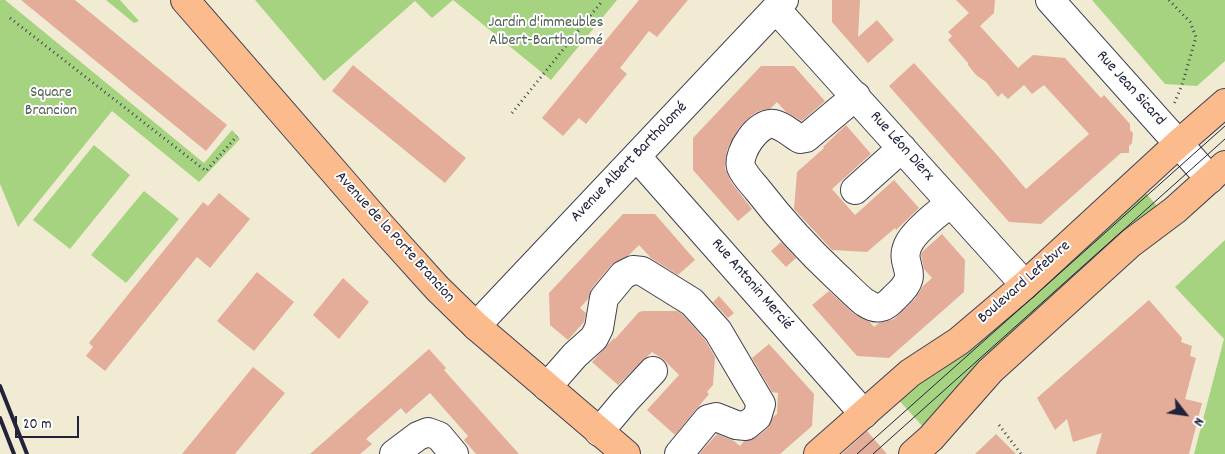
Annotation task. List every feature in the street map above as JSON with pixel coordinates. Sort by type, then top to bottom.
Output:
[{"type":"main road","name":"Avenue de la Porte Brancion","points":[[185,0],[437,288],[476,326],[626,454]]},
{"type":"main road","name":"Boulevard Lefebvre","points":[[818,454],[910,373],[959,341],[1025,285],[1171,135],[1225,103]]},
{"type":"main road","points":[[913,454],[931,438],[990,371],[1131,243],[1175,210],[1217,172]]},
{"type":"street","name":"Rue Jean Sicard","points":[[1050,0],[1171,135],[1217,172]]},
{"type":"street","name":"Avenue Albert Bartholomé","points":[[476,326],[780,4]]},
{"type":"street","name":"Rue Léon Dierx","points":[[780,4],[856,96],[1025,285]]},
{"type":"street","points":[[856,96],[806,138],[800,139],[786,128],[772,123],[764,125],[748,140],[740,158],[742,168],[774,211],[816,257],[863,302],[878,308],[884,307],[906,287],[910,276],[906,247],[910,241],[951,202]]},
{"type":"street","points":[[855,190],[902,148]]},
{"type":"street","name":"Rue Antonin Mercié","points":[[637,157],[864,414]]},
{"type":"street","points":[[547,387],[575,355],[594,338],[599,328],[604,298],[623,275],[633,270],[642,271],[692,302],[718,331],[761,404],[757,417],[746,426],[736,426],[716,417],[708,419],[678,454]]},
{"type":"street","points":[[600,432],[653,371]]},
{"type":"street","points":[[394,454],[418,436],[428,432],[439,436],[454,454]]},
{"type":"path","points":[[512,113],[603,0]]},
{"type":"path","points":[[1169,0],[1190,22],[1196,37],[1182,85],[1171,135]]},
{"type":"path","points":[[10,18],[206,170],[237,136]]},
{"type":"path","points":[[999,425],[1021,454]]},
{"type":"green space","name":"Square Brancion","points":[[0,0],[5,0],[204,163],[232,130],[240,139],[199,182],[112,111],[18,227],[0,184]]},
{"type":"green space","points":[[106,0],[120,0],[139,21],[134,23]]},
{"type":"green space","points":[[255,0],[453,0],[432,18],[415,1],[324,81]]},
{"type":"green space","name":"Jardin d'immeubles Albert-Bartholomé","points":[[453,0],[617,0],[551,80]]},
{"type":"green space","points":[[1092,0],[1225,0],[1225,61],[1197,86],[1165,84]]},
{"type":"green space","points":[[94,145],[130,175],[70,249],[33,220]]},
{"type":"green space","points":[[1143,190],[1158,207],[925,429],[895,396]]},
{"type":"green space","points":[[144,191],[179,219],[126,283],[91,255]]},
{"type":"green space","points":[[1225,240],[1225,454],[1194,454],[1224,339],[1175,287]]},
{"type":"building","points":[[21,0],[75,0],[227,125],[206,151]]},
{"type":"building","points":[[639,0],[688,0],[657,37],[649,31],[620,68],[627,74],[586,124],[579,118],[563,136],[542,118]]},
{"type":"building","points":[[832,0],[860,0],[858,37],[877,20],[894,40],[868,63],[832,22]]},
{"type":"building","points":[[956,0],[995,0],[994,13],[980,26],[1018,68],[1033,55],[1065,58],[1101,98],[1104,95],[1130,124],[1130,130],[1133,133],[1129,153],[1121,153],[1041,224],[1009,222],[889,86],[914,63],[1026,189],[1089,134],[1044,85],[1032,94],[1024,85],[1008,99],[1002,93],[998,97],[986,82],[976,75],[948,40],[952,36],[948,32],[969,13]]},
{"type":"building","points":[[353,65],[466,158],[445,183],[332,91]]},
{"type":"building","points":[[761,66],[794,66],[825,101],[802,121],[786,112],[777,102],[770,109],[761,110],[752,115],[738,129],[727,150],[725,168],[731,182],[752,209],[738,221],[693,170],[693,138]]},
{"type":"building","points":[[846,125],[871,154],[832,189],[855,215],[894,180],[919,208],[896,230],[895,228],[867,252],[832,250],[794,209],[797,172]]},
{"type":"building","points":[[219,193],[250,219],[210,268],[197,257],[105,371],[86,356],[93,347],[89,343],[203,202],[208,206]]},
{"type":"building","points":[[623,214],[655,214],[695,260],[678,275],[651,258],[639,245],[628,256],[611,265],[592,288],[588,299],[580,308],[586,313],[584,322],[568,340],[550,325],[549,293]]},
{"type":"building","points":[[942,234],[965,260],[964,292],[889,358],[857,356],[812,305],[829,291],[854,314],[870,322],[874,327],[879,323],[894,319],[915,299],[923,286],[932,278],[924,269],[921,255]]},
{"type":"building","points":[[781,242],[796,258],[786,267],[771,251]]},
{"type":"building","points":[[257,272],[294,302],[254,351],[217,321]]},
{"type":"building","points":[[343,278],[369,302],[339,339],[313,315]]},
{"type":"building","points":[[719,296],[734,313],[728,318],[713,302]]},
{"type":"building","points":[[1149,300],[1182,338],[1181,342],[1192,346],[1190,356],[1196,358],[1185,399],[1202,403],[1189,454],[1096,454],[1102,433],[1073,442],[1067,419],[1055,430],[1037,398]]},
{"type":"building","points":[[677,311],[682,314],[705,340],[715,357],[713,385],[707,392],[709,394],[675,435],[647,410],[679,375],[663,359],[652,352],[618,385],[592,362],[639,312]]},
{"type":"building","points":[[769,344],[814,394],[812,426],[780,454],[699,454],[717,434],[734,441],[740,446],[744,441],[755,438],[767,429],[773,417],[777,414],[778,393],[772,392],[752,358]]},
{"type":"building","points":[[429,349],[446,368],[444,370],[519,454],[476,454],[464,440],[468,436],[430,393],[406,414],[401,408],[366,439],[372,444],[360,454],[310,454]]},
{"type":"building","points":[[253,367],[285,393],[235,454],[182,454]]},
{"type":"building","points":[[867,431],[887,454],[842,454]]},
{"type":"building","points":[[996,434],[1016,454],[975,454]]},
{"type":"tram line","points":[[857,454],[1225,126]]},
{"type":"tram line","points":[[873,454],[1225,139]]},
{"type":"railway","points":[[0,386],[27,454]]},
{"type":"railway","points":[[0,418],[14,454]]}]
